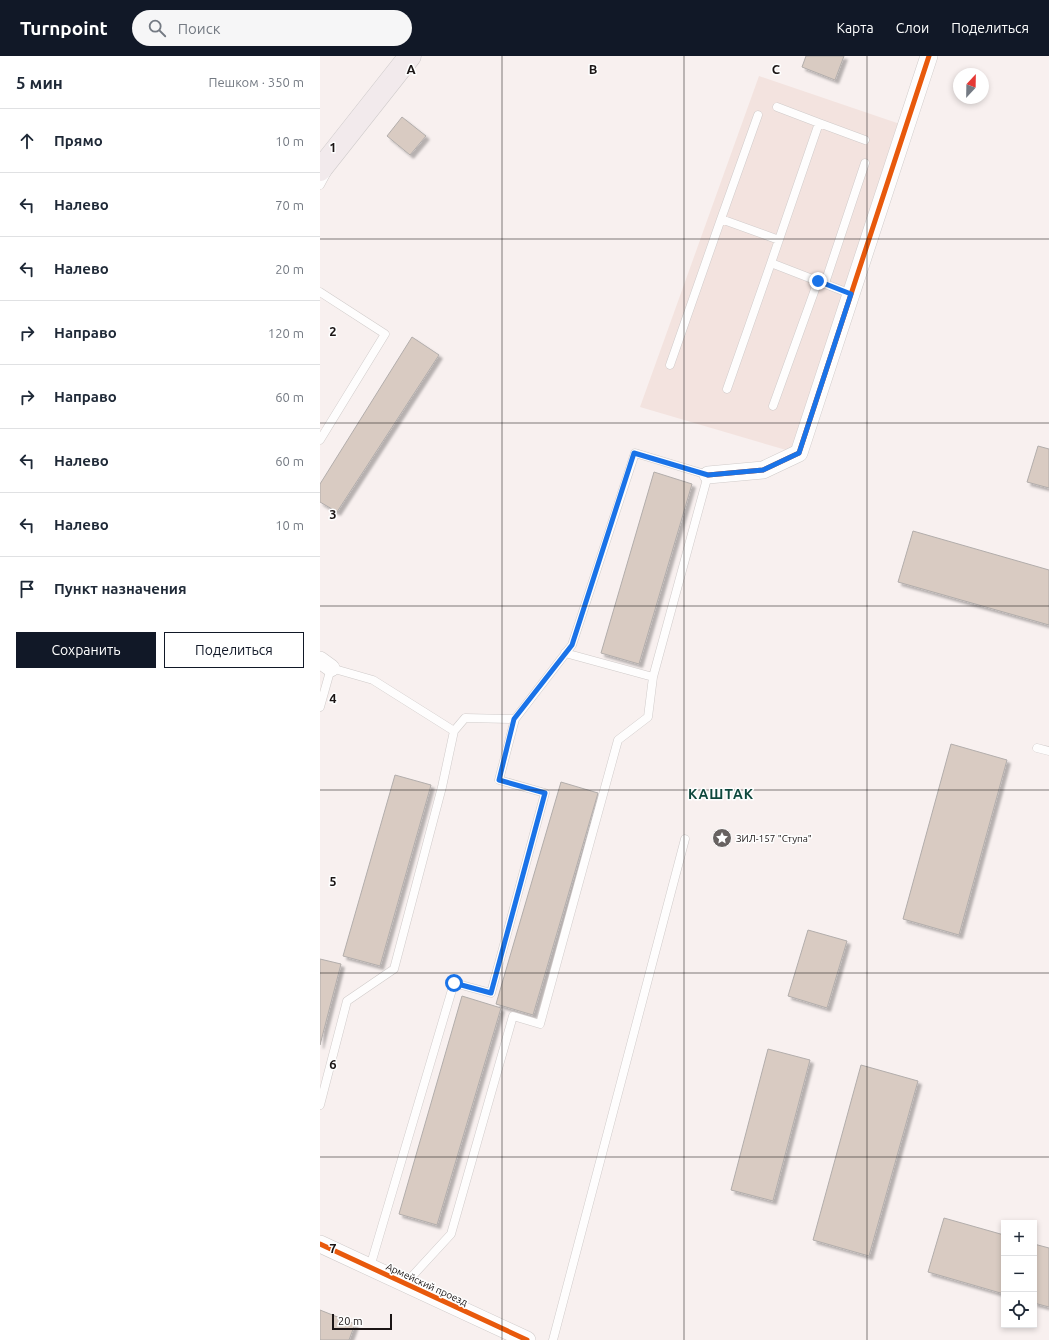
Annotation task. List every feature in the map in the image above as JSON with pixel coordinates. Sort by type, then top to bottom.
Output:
[{"type":"main road","points":[[320,170],[410,56]]},
{"type":"street","points":[[708,475],[763,470],[799,453],[929,56]]},
{"type":"street","name":"Армейский проезд","points":[[320,1244],[527,1340]]},
{"type":"lane","points":[[777,108],[865,140]]},
{"type":"lane","points":[[670,365],[758,115]]},
{"type":"lane","points":[[726,389],[819,124]]},
{"type":"lane","points":[[320,185],[348,136]]},
{"type":"lane","points":[[773,406],[865,163]]},
{"type":"lane","points":[[721,219],[779,240]]},
{"type":"lane","points":[[771,263],[851,294]]},
{"type":"lane","points":[[320,292],[385,334],[320,440]]},
{"type":"lane","points":[[370,1267],[454,983],[491,993],[545,793],[499,780],[514,719],[572,645],[634,453],[708,475],[653,677],[648,717],[618,740],[540,1024],[513,1016],[451,1234],[405,1284]]},
{"type":"lane","points":[[565,653],[653,677]]},
{"type":"lane","points":[[320,707],[325,664],[373,680],[454,731]]},
{"type":"lane","points":[[320,1105],[347,1001],[394,969],[442,787],[454,731],[465,718],[514,719]]},
{"type":"lane","points":[[1037,748],[1049,751]]},
{"type":"lane","points":[[553,1340],[685,839]]},
{"type":"shaded area","points":[[759,76],[900,124],[793,452],[640,407]]},
{"type":"building","points":[[806,56],[844,56],[835,80],[802,67]]},
{"type":"building","points":[[402,117],[426,136],[410,155],[387,136]]},
{"type":"building","points":[[412,337],[439,355],[337,512],[320,502],[320,484]]},
{"type":"building","points":[[1038,446],[1049,449],[1049,488],[1027,482]]},
{"type":"building","points":[[654,472],[692,484],[639,664],[601,653]]},
{"type":"building","points":[[913,531],[1049,570],[1049,625],[898,582]]},
{"type":"building","points":[[951,744],[1007,760],[959,935],[903,919]]},
{"type":"building","points":[[395,775],[431,785],[380,966],[343,956]]},
{"type":"building","points":[[561,782],[598,793],[533,1015],[496,1004]]},
{"type":"building","points":[[808,930],[847,941],[827,1008],[788,996]]},
{"type":"building","points":[[320,959],[341,964],[320,1045]]},
{"type":"building","points":[[462,996],[501,1008],[437,1225],[399,1214]]},
{"type":"building","points":[[768,1049],[810,1060],[773,1201],[731,1190]]},
{"type":"building","points":[[861,1065],[918,1081],[869,1256],[813,1240]]},
{"type":"building","points":[[944,1218],[1001,1234],[1001,1293],[928,1272]]},
{"type":"building","points":[[1037,1245],[1049,1248],[1049,1307],[1037,1304]]},
{"type":"building","points":[[320,1310],[355,1324],[349,1340],[320,1340]]},
{"type":"cycle path","points":[[708,475],[763,470],[799,453],[929,56]]},
{"type":"cycle path","points":[[320,1244],[527,1340]]},
{"type":"place","name":"ЗИЛ-157 \"Ступа\"","points":[[722,838]]},
{"type":"district","name":"КАШТАК","points":[[721,794]]},
{"type":"route","points":[[454,983],[491,993],[545,793],[499,780],[514,719],[572,645],[634,453],[708,475],[763,470],[799,453],[851,294],[818,281]]}]
